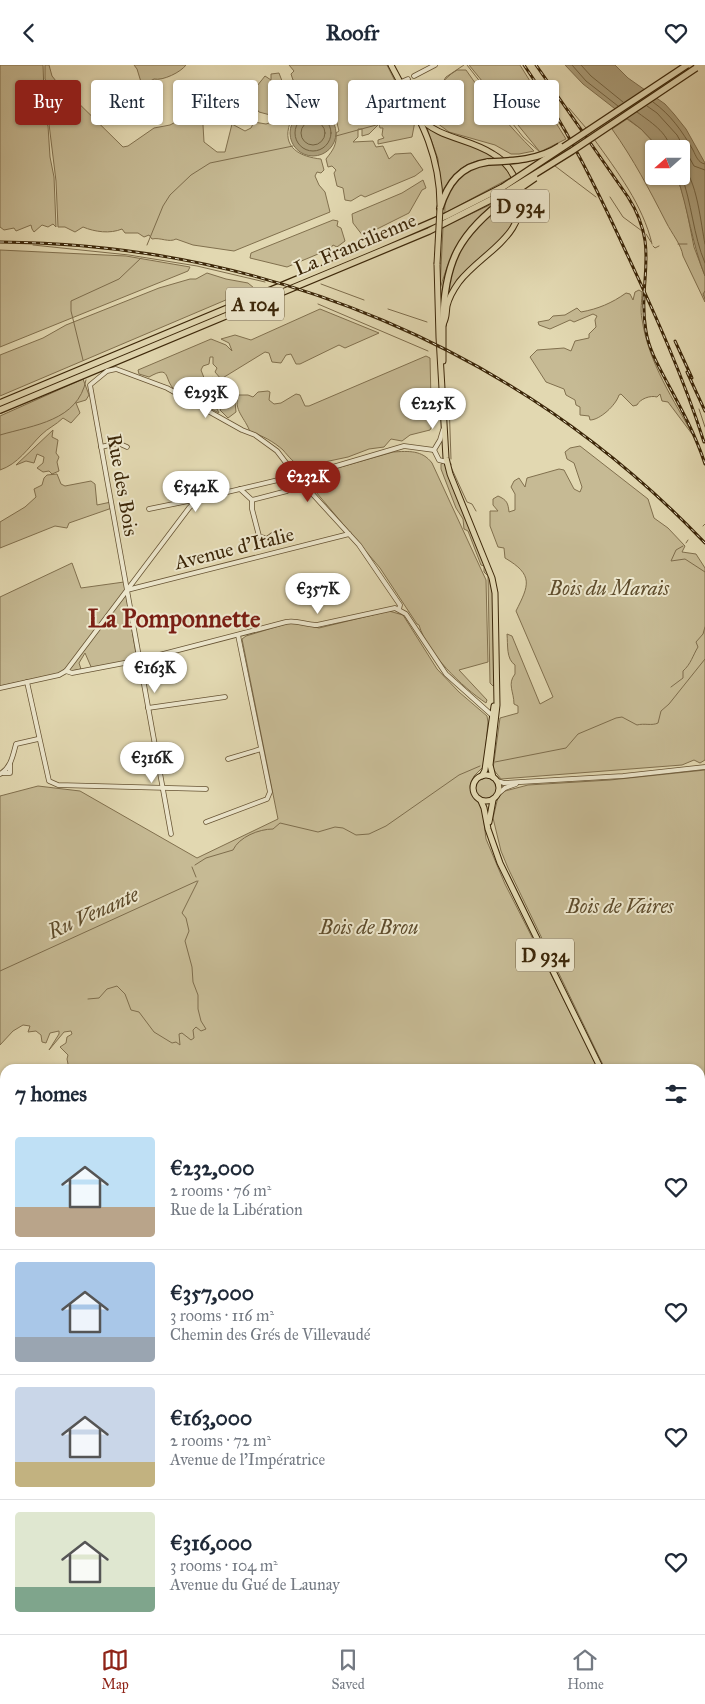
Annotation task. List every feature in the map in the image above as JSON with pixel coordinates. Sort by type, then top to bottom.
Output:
[{"type":"highway","name":"La Francilienne","points":[[0,403],[411,232],[481,200],[506,192],[574,141],[687,65]]},
{"type":"highway","name":"La Francilienne","points":[[0,410],[429,231],[506,192],[552,164],[698,67]]},
{"type":"highway","points":[[440,208],[445,192],[454,178],[474,165],[539,156],[566,142],[574,141]]},
{"type":"highway","points":[[442,324],[446,283],[454,257],[475,225],[506,192]]},
{"type":"main road","points":[[392,65],[399,80]]},
{"type":"main road","name":"D 934","points":[[422,125],[437,165],[440,208],[437,263],[443,413],[447,462],[492,578],[495,593],[497,716],[490,765],[495,779]]},
{"type":"main road","name":"D 934","points":[[427,125],[440,133],[481,147],[494,154],[508,167],[517,182],[519,192],[519,211],[512,229],[498,246],[475,265],[460,282],[449,299],[445,320],[442,324],[447,462]]},
{"type":"main road","name":"D 934","points":[[482,776],[485,770],[497,691]]},
{"type":"main road","points":[[482,776],[495,779],[499,785],[498,794],[493,800],[481,801],[475,796],[473,789],[475,781],[482,776]]},
{"type":"main road","name":"D 934","points":[[491,840],[489,816],[493,800]]},
{"type":"main road","name":"D 934","points":[[481,801],[491,840],[500,863],[599,1064]]},
{"type":"street","points":[[414,76],[435,65]]},
{"type":"street","name":"Rue des Bois","points":[[171,834],[90,385],[107,371],[116,369],[168,388],[242,430],[255,435],[277,451],[296,476]]},
{"type":"street","points":[[434,450],[442,435],[443,413]]},
{"type":"street","points":[[101,447],[118,443],[127,447]]},
{"type":"street","points":[[149,509],[296,476],[404,446],[434,450]]},
{"type":"street","points":[[434,450],[439,459],[447,462]]},
{"type":"street","points":[[296,476],[370,559],[394,594],[400,605],[399,609]]},
{"type":"street","points":[[240,489],[252,500],[252,509],[259,536],[267,539],[275,533]]},
{"type":"street","points":[[252,500],[287,491]]},
{"type":"street","points":[[0,688],[59,675],[66,671],[189,507],[198,499]]},
{"type":"street","name":"Avenue d'Italie","points":[[127,590],[349,534]]},
{"type":"street","points":[[66,671],[72,673],[140,660],[286,622],[300,621],[306,624],[317,625],[386,609],[399,609],[406,614],[446,674],[495,719],[494,740]]},
{"type":"street","points":[[206,822],[267,799],[270,792],[238,635]]},
{"type":"street","points":[[27,682],[48,779],[58,785],[206,789]]},
{"type":"street","points":[[148,708],[225,697]]},
{"type":"street","points":[[1,774],[10,773],[10,764],[16,743],[38,739]]},
{"type":"street","points":[[228,759],[262,749]]},
{"type":"street","points":[[495,779],[504,783],[523,782],[623,776],[705,767]]},
{"type":"street","points":[[498,794],[505,788],[523,782]]},
{"type":"street","points":[[705,1433],[705,1465]]},
{"type":"green space","points":[[0,65],[43,65],[44,80],[15,80],[15,125],[48,126],[50,157],[54,177],[56,227],[53,224],[48,227],[42,225],[34,232],[31,225],[16,231],[14,228],[4,230],[0,227]]},
{"type":"green space","points":[[45,65],[49,65],[55,80],[45,79]]},
{"type":"green space","points":[[134,65],[186,65],[172,75],[152,80],[140,80]]},
{"type":"green space","points":[[289,65],[387,65],[394,80],[348,80],[348,125],[378,125],[369,134],[362,136],[362,129],[358,129],[358,137],[353,142],[373,141],[376,147],[383,146],[389,159],[395,154],[411,153],[423,170],[415,176],[365,197],[361,195],[351,201],[345,200],[343,188],[337,186],[334,173],[336,170],[332,166],[328,167],[326,159],[334,147],[336,133],[339,131],[338,80],[293,80],[291,74],[294,71]]},
{"type":"green space","points":[[469,65],[520,65],[529,80],[481,80]]},
{"type":"green space","points":[[457,70],[466,70],[474,80],[474,125],[510,125],[534,151],[511,154],[495,145],[449,132],[440,125],[464,125],[464,80],[445,80]]},
{"type":"green space","points":[[279,73],[282,80],[271,80],[271,74]]},
{"type":"green space","points":[[265,76],[271,80],[268,80],[268,114],[258,111],[258,85]]},
{"type":"green space","points":[[81,106],[91,115],[91,125],[101,125],[123,147],[128,146],[154,128],[173,123],[173,125],[203,125],[204,142],[217,152],[225,152],[232,125],[245,131],[252,125],[258,125],[258,123],[268,123],[268,125],[290,125],[288,139],[295,150],[306,156],[321,159],[324,170],[321,173],[317,172],[315,176],[325,192],[330,212],[234,251],[193,245],[176,239],[152,239],[149,235],[144,237],[138,233],[125,233],[122,229],[102,232],[83,227],[75,232],[65,227],[58,227],[56,181],[49,125],[81,125]]},
{"type":"green space","points":[[627,119],[641,129],[651,140],[645,140],[645,182],[634,163],[612,129]]},
{"type":"green space","points":[[379,125],[414,125],[412,137],[378,144],[378,140],[384,138],[382,135],[383,128],[380,128]]},
{"type":"green space","points":[[518,125],[557,125],[566,139],[540,152]]},
{"type":"green space","points":[[427,128],[440,135],[479,148],[498,159],[478,161],[463,167],[451,178],[441,195],[438,159]]},
{"type":"green space","points":[[502,164],[512,177],[445,213],[447,196],[462,175],[479,166]]},
{"type":"green space","points":[[423,180],[426,188],[422,190],[409,213],[363,236],[353,223],[352,214],[402,193]]},
{"type":"green space","points":[[680,185],[694,247],[705,276],[705,302],[678,243],[647,186]]},
{"type":"green space","points":[[518,191],[515,215],[504,237],[445,298],[454,262],[469,236],[490,214]]},
{"type":"green space","points":[[494,203],[474,223],[460,241],[449,262],[440,289],[443,227]]},
{"type":"green space","points":[[333,220],[338,221],[337,226],[341,228],[345,241],[337,247],[333,245],[330,249],[287,267],[250,258],[251,253]]},
{"type":"green space","points":[[0,250],[126,256],[190,267],[188,271],[0,347]]},
{"type":"green space","points":[[207,273],[248,283],[254,288],[0,396],[0,355],[43,338],[66,325],[159,288],[196,279]]},
{"type":"green space","points":[[639,290],[642,292],[641,316],[650,351],[663,381],[695,438],[668,402],[662,401],[660,394],[657,397],[646,398],[633,406],[621,394],[607,411],[590,420],[589,416],[580,415],[580,407],[576,405],[575,400],[566,395],[564,389],[546,382],[530,357],[537,350],[564,348],[571,351],[575,341],[589,338],[589,334],[596,327],[595,320],[597,316],[593,314],[574,322],[570,320],[550,329],[539,325],[538,322],[549,320],[553,316],[565,315],[577,308],[581,312],[599,307],[610,303],[626,293],[630,294],[633,300],[635,292]]},
{"type":"green space","points":[[320,309],[379,333],[345,348],[339,345],[300,364],[296,364],[291,354],[286,355],[281,363],[272,362],[269,353],[265,352],[221,379],[215,372],[217,368],[213,364],[213,357],[210,357],[209,364],[203,366],[201,370],[206,383],[213,377],[216,381],[198,395],[215,405],[219,413],[175,390],[164,373],[156,373],[149,377],[139,374],[138,370],[211,339],[226,345],[232,351],[229,343],[221,339],[235,335],[251,340]]},
{"type":"green space","points":[[426,356],[430,358],[431,400],[435,421],[430,430],[410,435],[402,441],[391,439],[384,447],[369,449],[348,457],[301,467],[276,444],[250,432],[238,409],[237,400],[239,395],[253,397],[258,392],[268,391],[270,392],[269,400],[274,404],[281,403],[296,394],[300,395],[305,406],[309,406]]},
{"type":"green space","points":[[83,379],[89,395],[86,400],[76,403],[80,413],[71,423],[63,418],[44,433],[17,460],[0,470],[0,416]]},
{"type":"green space","points":[[230,388],[233,389],[231,398],[235,402],[236,412],[228,418],[220,410],[226,401],[225,393]]},
{"type":"green space","points":[[53,430],[52,437],[58,440],[56,453],[59,457],[57,462],[59,471],[52,474],[49,471],[43,472],[37,468],[43,463],[44,457],[37,454],[34,463],[26,461],[16,465]]},
{"type":"green space","name":"Bois du Marais","points":[[580,446],[648,499],[654,518],[668,528],[685,546],[682,552],[696,554],[705,568],[705,760],[700,763],[694,760],[682,765],[501,779],[493,769],[500,718],[518,713],[518,706],[514,704],[511,685],[515,674],[515,665],[510,659],[507,634],[512,636],[540,704],[553,697],[516,611],[526,587],[525,575],[505,558],[504,548],[498,547],[490,526],[490,511],[498,511],[493,505],[493,499],[498,496],[506,502],[509,512],[515,510],[515,494],[511,487],[514,481],[519,478],[525,487],[527,478],[559,469],[564,470],[574,489],[580,492],[582,487],[574,463],[567,459],[565,452],[570,448]]},
{"type":"green space","points":[[393,452],[419,454],[432,463],[486,580],[488,662],[459,670],[487,700],[486,703],[456,679],[437,658],[423,636],[419,625],[380,568],[305,479],[306,477]]},
{"type":"green space","points":[[444,463],[489,572],[493,592],[495,683],[493,686],[490,683],[488,576],[484,572],[484,566],[481,565],[468,531],[464,529],[463,519],[456,508],[441,469],[441,464]]},
{"type":"green space","points":[[57,474],[61,484],[65,486],[91,481],[95,484],[97,505],[111,502],[112,508],[69,523],[67,528],[55,526],[0,548],[0,522],[25,507],[36,497],[34,489],[42,485],[47,475]]},
{"type":"green space","points":[[72,563],[81,588],[124,582],[137,660],[92,669],[85,653],[79,663],[81,669],[0,686],[0,597]]},
{"type":"green space","name":"Bois de Brou","points":[[389,611],[403,615],[437,669],[459,692],[487,716],[484,766],[474,776],[470,786],[471,793],[482,806],[486,839],[505,884],[596,1064],[68,1064],[68,1055],[60,1047],[66,1043],[67,1037],[72,1034],[71,1031],[64,1032],[49,1050],[59,1031],[50,1033],[46,1043],[42,1042],[41,1035],[36,1031],[28,1032],[30,1026],[23,1025],[13,1031],[0,1045],[0,796],[38,786],[80,791],[197,858],[278,819],[242,639],[246,636],[289,623],[319,628]]},
{"type":"green space","name":"Bois de Vaires","points":[[705,770],[705,1064],[603,1064],[501,851],[493,818],[498,797],[505,791],[528,785],[610,780]]},
{"type":"green space","points":[[486,777],[494,780],[497,788],[494,796],[486,799],[478,796],[475,788],[478,780]]},
{"type":"water","points":[[565,65],[615,65],[628,78],[665,104],[686,129],[705,163],[705,276],[680,185],[690,185],[690,140],[651,140],[641,129],[583,84]]},
{"type":"water","points":[[292,125],[334,125],[336,138],[332,146],[318,156],[308,156],[300,152],[290,138]]},
{"type":"waterway","points":[[444,80],[464,65]]},
{"type":"waterway","points":[[467,65],[523,137],[541,153]]},
{"type":"waterway","points":[[569,108],[586,128]]},
{"type":"waterway","points":[[336,136],[376,125]]},
{"type":"waterway","points":[[594,139],[636,202],[652,244]]},
{"type":"waterway","points":[[147,245],[163,206],[170,195],[191,175],[210,163],[293,146]]},
{"type":"waterway","points":[[555,166],[596,197]]},
{"type":"waterway","points":[[610,197],[623,217],[642,231]]},
{"type":"waterway","points":[[646,234],[651,242]]},
{"type":"waterway","points":[[678,244],[687,244]]},
{"type":"waterway","points":[[33,245],[129,255],[197,266],[265,282]]},
{"type":"waterway","points":[[653,246],[655,248],[659,246]]},
{"type":"waterway","points":[[83,360],[71,311],[71,301],[119,279],[141,258]]},
{"type":"waterway","points":[[321,284],[364,300]]},
{"type":"waterway","points":[[705,291],[703,294],[705,299]]},
{"type":"waterway","points":[[318,304],[428,351]]},
{"type":"waterway","points":[[388,309],[427,322]]},
{"type":"waterway","points":[[0,435],[40,424],[64,413],[81,394],[86,380]]},
{"type":"waterway","points":[[449,401],[451,459]]},
{"type":"waterway","points":[[699,409],[705,427]]},
{"type":"waterway","points":[[451,467],[467,502],[472,504],[476,511]]},
{"type":"waterway","points":[[683,546],[676,550],[671,561],[685,559],[705,572]]},
{"type":"waterway","points":[[671,687],[683,678],[683,671],[698,647],[696,642],[703,634],[705,627]]},
{"type":"waterway","points":[[495,762],[566,748],[578,734],[616,718],[622,717],[637,725],[658,723],[661,711],[669,704],[705,659]]},
{"type":"waterway","points":[[195,865],[206,858],[233,850],[245,838],[262,830],[273,829],[280,823],[318,832],[335,827],[343,828],[356,835],[369,834],[386,826],[459,775],[480,766]]},
{"type":"waterway","points":[[192,867],[196,877]]},
{"type":"waterway","name":"Ru Venante","points":[[0,971],[197,881]]},
{"type":"waterway","points":[[88,999],[99,998],[107,989],[117,986],[125,994],[131,1010],[139,1012],[154,1032],[172,1043],[176,1042],[180,1045],[179,1034],[182,1033],[191,1040],[194,1038],[193,1030],[196,1027],[201,1031],[206,1029],[201,1021],[198,1009],[198,995],[193,982],[192,967],[185,941],[189,931],[186,918],[182,913],[198,881]]},
{"type":"railway","points":[[524,65],[566,133],[615,228],[668,345],[704,442]]},
{"type":"railway","points":[[536,65],[628,197],[638,216],[646,249],[644,312],[647,338],[655,358],[693,433],[705,464]]},
{"type":"railway","points":[[0,242],[99,248],[197,263],[292,287],[383,320],[471,363],[554,414],[633,474],[705,543]]},
{"type":"railway","points":[[675,341],[692,378]]},
{"type":"railway","points":[[687,372],[705,411]]},
{"type":"district","name":"La Pomponnette","points":[[174,618]]}]
